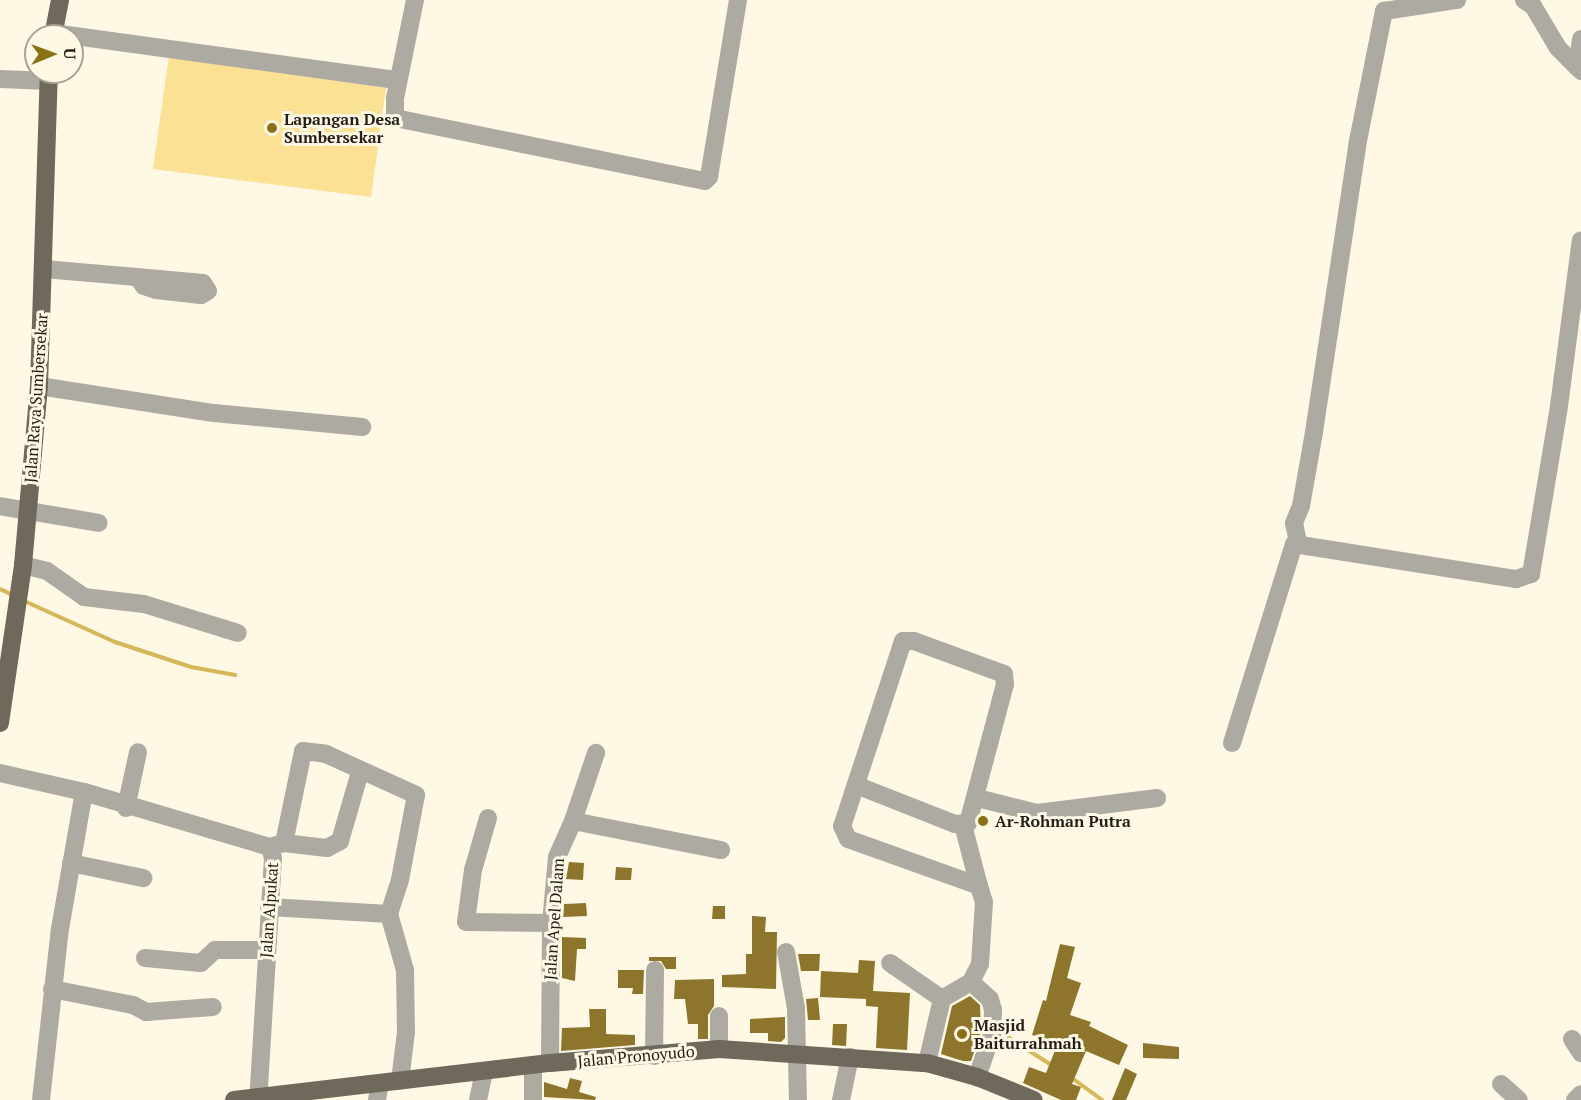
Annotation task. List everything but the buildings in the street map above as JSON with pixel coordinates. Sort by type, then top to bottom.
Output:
[{"type":"main road","points":[[55,24],[60,0]]},
{"type":"main road","name":"Jalan Raya Sumbersekar","points":[[0,723],[5,659],[17,606],[23,565],[39,386],[49,84]]},
{"type":"main road","name":"Jalan Pronoyudo","points":[[234,1100],[379,1091],[400,1081],[542,1064],[719,1049],[927,1063],[977,1077],[1034,1100]]},
{"type":"street","points":[[415,0],[408,49],[398,80],[393,115],[399,120],[705,181],[709,177],[738,0]]},
{"type":"street","points":[[1298,542],[1294,523],[1310,453],[1357,146],[1384,11],[1457,0]]},
{"type":"street","points":[[1524,0],[1533,6],[1558,48],[1579,69]]},
{"type":"street","points":[[84,39],[398,80]]},
{"type":"street","points":[[1579,69],[1581,39]]},
{"type":"street","points":[[0,80],[24,78]]},
{"type":"street","points":[[1232,743],[1292,547],[1298,542],[1516,579],[1531,574],[1558,416],[1581,240]]},
{"type":"street","points":[[44,269],[137,277]]},
{"type":"street","points":[[39,386],[214,413],[362,427]]},
{"type":"street","points":[[0,506],[99,523]]},
{"type":"street","points":[[23,565],[47,571],[84,597],[144,604],[238,633]]},
{"type":"street","points":[[963,825],[971,818],[977,798],[1005,676],[908,640],[901,645],[842,826],[845,837],[978,886]]},
{"type":"street","points":[[360,772],[340,841],[335,846],[277,845],[303,751],[326,754],[360,772],[416,795],[400,880],[389,914],[405,970],[406,1032],[400,1081]]},
{"type":"street","points":[[126,808],[138,752]]},
{"type":"street","name":"Jalan Apel Dalam","points":[[534,1100],[542,1064],[557,857],[573,820],[596,753]]},
{"type":"street","name":"Jalan Alpukat","points":[[0,773],[84,792],[126,808],[277,845],[273,858],[269,906],[259,1098]]},
{"type":"street","points":[[856,785],[963,825]]},
{"type":"street","points":[[41,1100],[52,989],[84,792]]},
{"type":"street","points":[[977,798],[1036,813],[1157,798]]},
{"type":"street","points":[[488,818],[473,870],[466,922],[551,923]]},
{"type":"street","points":[[573,820],[721,850]]},
{"type":"street","points":[[927,1063],[942,999],[971,982],[982,956],[984,902],[963,825]]},
{"type":"street","points":[[71,863],[142,878]]},
{"type":"street","points":[[269,906],[389,914]]},
{"type":"street","points":[[145,958],[201,963],[215,950],[266,950]]},
{"type":"street","points":[[786,952],[796,1008],[795,1053],[798,1100]]},
{"type":"street","points":[[890,963],[942,999]]},
{"type":"street","points":[[654,1056],[655,970]]},
{"type":"street","points":[[971,982],[990,999],[993,1010],[992,1034],[977,1077]]},
{"type":"street","points":[[52,989],[133,1005],[146,1012],[213,1007]]},
{"type":"street","points":[[719,1016],[719,1049]]},
{"type":"street","points":[[841,1100],[850,1057]]},
{"type":"street","points":[[478,1100],[484,1071]]},
{"type":"street","points":[[1502,1084],[1519,1100]]},
{"type":"street","points":[[1575,1100],[1581,1094]]},
{"type":"shaded area","name":"Lapangan Desa Sumbersekar","points":[[169,56],[386,88],[371,197],[153,169]]},
{"type":"waterway","points":[[0,589],[13,595]]},
{"type":"waterway","points":[[22,600],[115,642],[191,667],[235,675]]},
{"type":"waterway","points":[[999,1023],[1009,1038],[1053,1066]]},
{"type":"waterway","points":[[1072,1078],[1102,1100]]},
{"type":"place","name":"Lapangan Desa Sumbersekar","points":[[272,128]]},
{"type":"place","name":"Ar-Rohman Putra","points":[[983,821]]},
{"type":"place","name":"Masjid Baiturrahmah","points":[[962,1034]]}]
